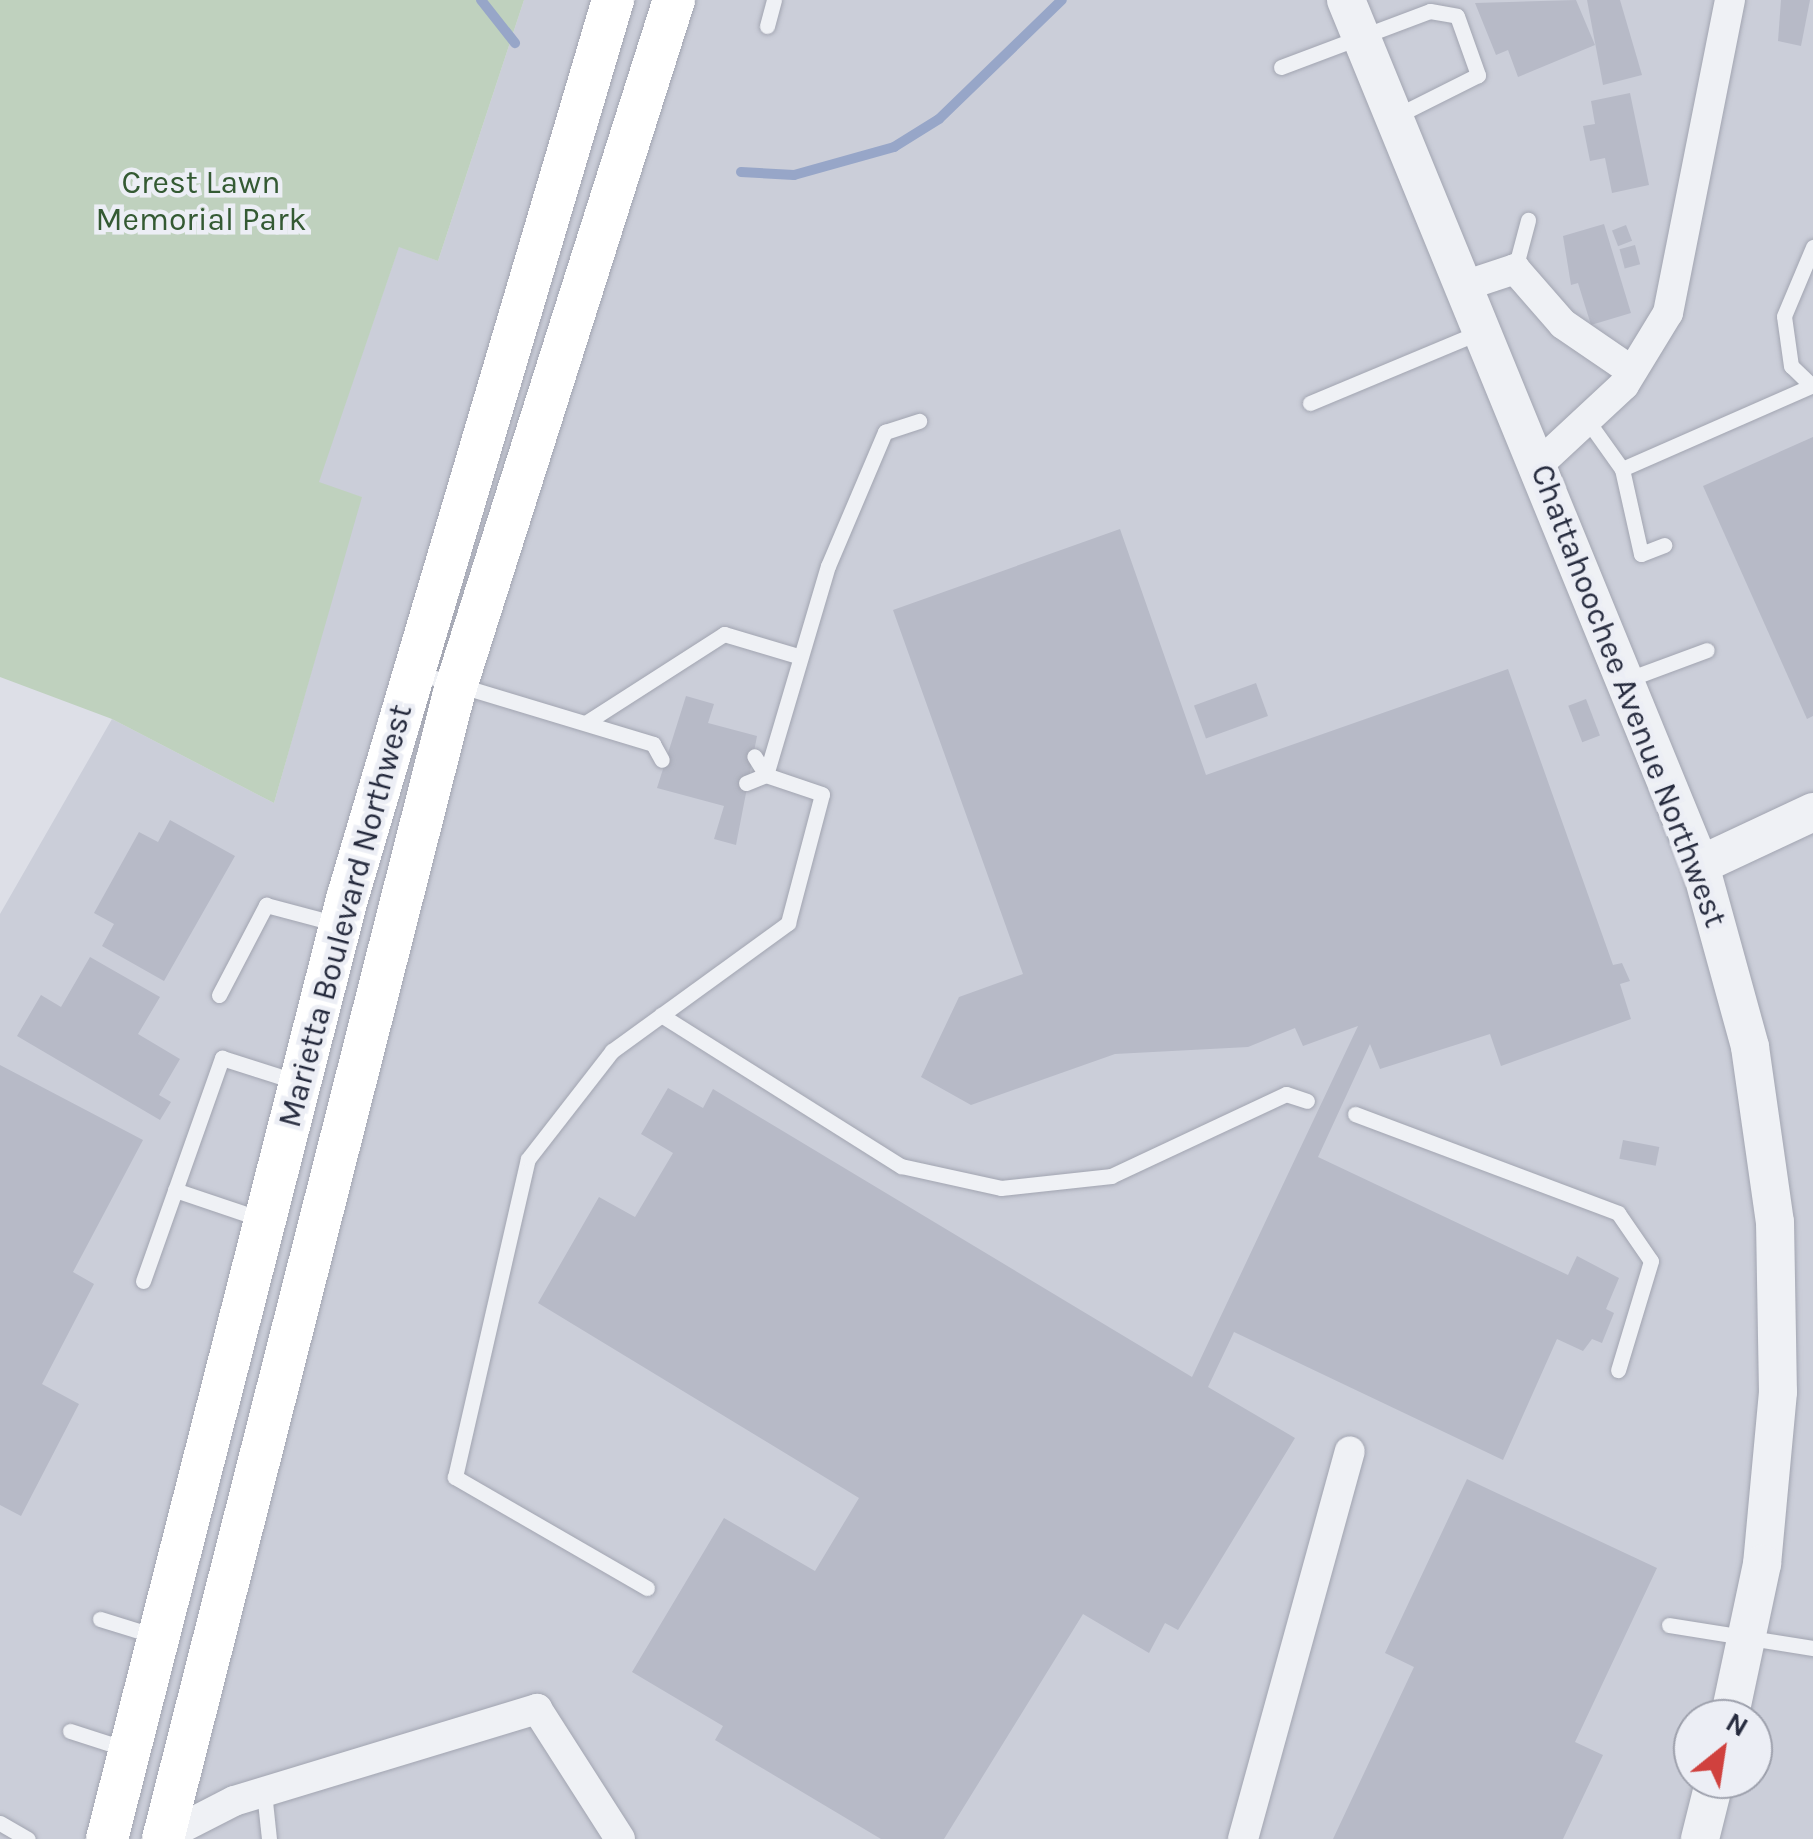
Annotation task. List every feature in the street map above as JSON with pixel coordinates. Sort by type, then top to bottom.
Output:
[{"type":"main road","name":"Marietta Boulevard Northwest","points":[[107,1839],[340,925],[612,0]]},
{"type":"main road","points":[[162,1838],[457,684],[674,0]]},
{"type":"street","name":"Chattahoochee Avenue Northwest","points":[[1346,0],[1700,865],[1750,1046],[1775,1222],[1778,1392],[1748,1633],[1733,1699]]},
{"type":"street","points":[[1538,465],[1632,371],[1668,312],[1730,0]]},
{"type":"street","points":[[1464,286],[1515,268],[1563,324],[1632,371]]},
{"type":"street","points":[[1700,865],[1813,812]]},
{"type":"street","points":[[1243,1839],[1350,1451]]},
{"type":"street","points":[[162,1838],[264,1792],[537,1709],[620,1839]]},
{"type":"street","points":[[1700,1839],[1710,1799]]},
{"type":"lane","points":[[767,26],[774,0]]},
{"type":"lane","points":[[1281,67],[1430,11],[1457,16],[1478,76],[1394,117]]},
{"type":"lane","points":[[1515,268],[1528,220]]},
{"type":"lane","points":[[1622,470],[1812,386],[1790,366],[1784,316],[1813,247]]},
{"type":"lane","points":[[1310,403],[1483,331]]},
{"type":"lane","points":[[1587,420],[1622,470],[1641,554],[1664,545]]},
{"type":"lane","points":[[766,775],[798,656],[886,432],[920,421]]},
{"type":"lane","points":[[586,722],[724,634],[798,656]]},
{"type":"lane","points":[[1626,680],[1707,650]]},
{"type":"lane","points":[[412,670],[653,744],[662,760]]},
{"type":"lane","points":[[653,744],[668,733]]},
{"type":"lane","points":[[647,1588],[455,1477],[528,1159],[612,1050],[788,923],[822,794],[766,775],[754,756]]},
{"type":"lane","points":[[746,783],[766,775]]},
{"type":"lane","points":[[219,995],[266,905],[340,925]]},
{"type":"lane","points":[[661,1015],[902,1166],[1001,1188],[1111,1176],[1286,1094],[1307,1101]]},
{"type":"lane","points":[[143,1281],[222,1058],[301,1083]]},
{"type":"lane","points":[[1355,1114],[1618,1212],[1651,1260],[1618,1370]]},
{"type":"lane","points":[[175,1190],[266,1220]]},
{"type":"lane","points":[[100,1619],[159,1638]]},
{"type":"lane","points":[[1670,1625],[1748,1633],[1813,1648]]},
{"type":"lane","points":[[70,1732],[130,1750]]},
{"type":"lane","points":[[264,1792],[269,1839]]},
{"type":"lane","points":[[0,1823],[28,1839]]},
{"type":"shaded area","points":[[524,0],[1813,0],[1813,1839],[0,1839],[0,914],[112,719],[274,803],[361,497],[318,483],[399,246],[438,261]]},
{"type":"green space","name":"Crest Lawn Memorial Park","points":[[0,0],[524,0],[438,261],[399,247],[319,482],[362,497],[274,803],[112,719],[0,677]]},
{"type":"building","points":[[1576,0],[1595,45],[1518,77],[1508,50],[1496,55],[1475,3]]},
{"type":"building","points":[[1587,0],[1620,0],[1642,75],[1603,85]]},
{"type":"building","points":[[1781,0],[1810,0],[1801,46],[1778,41]]},
{"type":"building","points":[[1630,93],[1649,185],[1612,193],[1605,158],[1590,161],[1583,126],[1595,124],[1591,101]]},
{"type":"building","points":[[1604,224],[1631,313],[1591,325],[1578,283],[1571,285],[1563,236]]},
{"type":"building","points":[[1626,225],[1632,241],[1618,246],[1612,230]]},
{"type":"building","points":[[1635,245],[1640,264],[1625,268],[1620,249]]},
{"type":"building","points":[[1813,437],[1813,716],[1807,719],[1703,486]]},
{"type":"building","points":[[1120,529],[1206,775],[1508,669],[1613,965],[1622,963],[1630,981],[1620,984],[1631,1019],[1501,1066],[1490,1034],[1380,1069],[1370,1044],[1318,1157],[1568,1275],[1577,1256],[1619,1278],[1606,1309],[1614,1313],[1602,1343],[1592,1339],[1583,1351],[1557,1339],[1503,1460],[1234,1332],[1208,1387],[1295,1438],[1178,1630],[1165,1623],[1149,1653],[1083,1614],[944,1839],[881,1839],[715,1740],[723,1726],[632,1672],[724,1518],[815,1571],[859,1498],[538,1303],[599,1197],[635,1217],[673,1153],[641,1134],[668,1088],[703,1108],[713,1089],[1192,1377],[1358,1026],[1303,1046],[1295,1028],[1248,1047],[1115,1054],[971,1105],[921,1077],[959,997],[1023,974],[893,610]]},
{"type":"building","points":[[1256,683],[1268,716],[1206,738],[1194,706]]},
{"type":"building","points":[[686,696],[714,704],[708,723],[757,736],[736,845],[714,839],[724,806],[657,788]]},
{"type":"building","points":[[1586,699],[1600,735],[1582,742],[1568,706]]},
{"type":"building","points":[[170,820],[235,856],[164,981],[102,946],[114,924],[94,913],[139,832],[158,842]]},
{"type":"building","points":[[90,957],[160,997],[138,1034],[180,1059],[159,1095],[171,1102],[160,1120],[17,1036],[41,995],[61,1007]]},
{"type":"building","points":[[0,1065],[143,1140],[73,1272],[94,1284],[42,1384],[79,1404],[21,1516],[0,1505]]},
{"type":"building","points":[[1623,1140],[1659,1147],[1656,1166],[1619,1159]]},
{"type":"building","points":[[1467,1479],[1657,1568],[1575,1742],[1603,1755],[1563,1839],[1333,1839],[1414,1667],[1385,1653]]},
{"type":"waterway","points":[[481,0],[515,43]]},
{"type":"waterway","points":[[741,172],[794,175],[894,147],[939,119],[1062,0]]}]
